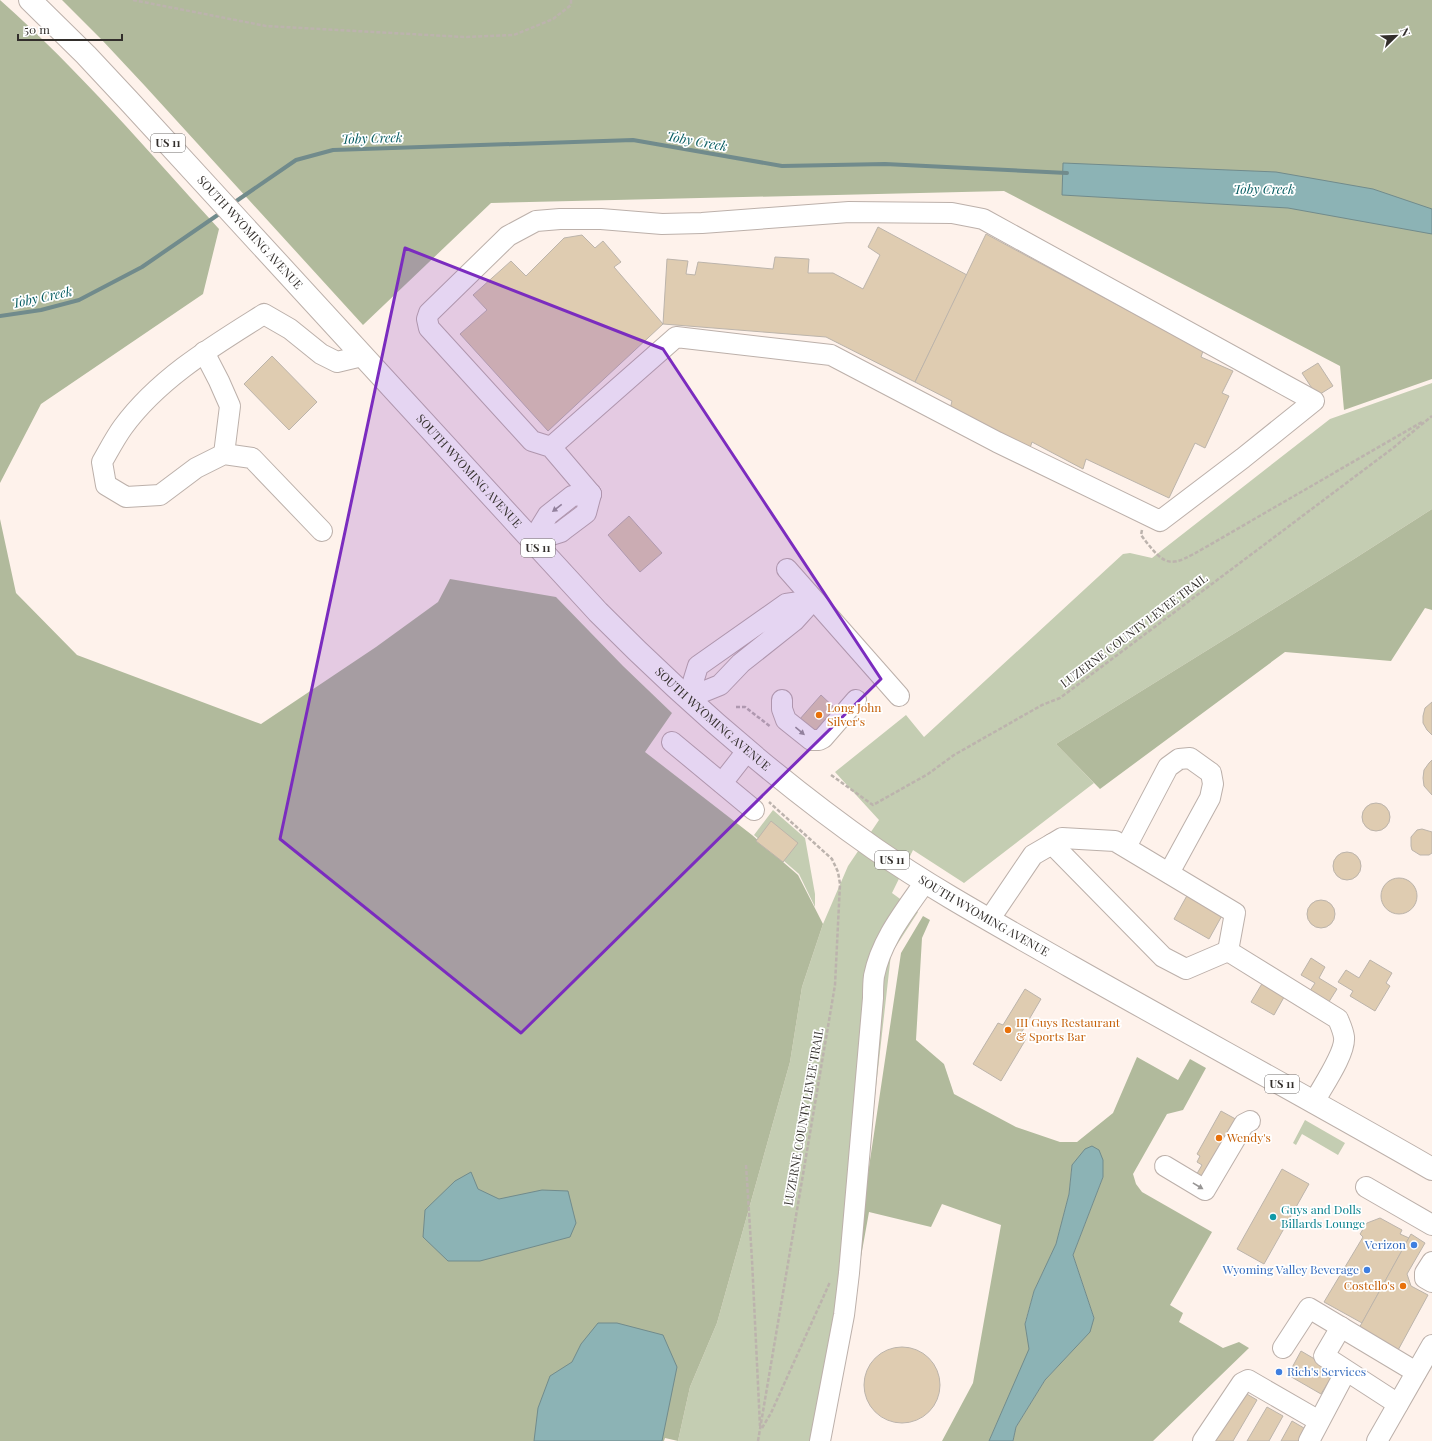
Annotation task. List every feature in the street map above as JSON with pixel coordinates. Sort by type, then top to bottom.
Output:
[{"type":"main road","name":"SOUTH WYOMING AVENUE","points":[[30,0],[86,55],[129,101],[598,612],[637,652],[747,751],[832,818],[876,850],[925,882],[1136,1004],[1432,1169]]},
{"type":"lane","points":[[532,541],[548,515],[572,496],[591,494],[551,447],[532,441],[429,328],[427,319],[429,313],[508,236],[536,221],[601,219],[670,224],[849,212],[952,213],[983,219],[1314,401],[1160,521],[997,442],[830,355],[676,337],[551,447]]},
{"type":"lane","points":[[322,531],[252,458],[224,454],[196,468],[160,495],[126,497],[106,485],[102,462],[122,428],[145,401],[170,378],[204,352],[264,314],[290,329],[321,354],[338,362],[362,356]]},
{"type":"lane","points":[[204,352],[230,406],[224,454]]},
{"type":"lane","points":[[787,569],[899,696]]},
{"type":"lane","points":[[688,698],[720,685],[741,663],[794,621],[813,600]]},
{"type":"lane","points":[[688,698],[698,666],[786,604],[813,600]]},
{"type":"lane","points":[[782,700],[782,710],[786,720],[811,740],[816,741],[823,738],[856,700]]},
{"type":"lane","points":[[672,742],[754,810]]},
{"type":"lane","points":[[722,784],[747,751]]},
{"type":"lane","points":[[1126,847],[1168,767],[1179,759],[1190,758],[1211,772],[1212,784],[1210,798],[1169,873]]},
{"type":"lane","points":[[989,920],[1033,855],[1062,838],[1115,840],[1235,913],[1228,951]]},
{"type":"lane","points":[[1052,844],[1163,957],[1186,969],[1228,951]]},
{"type":"lane","points":[[820,1441],[844,1315],[874,977],[880,955],[887,938],[925,882]]},
{"type":"lane","points":[[1228,951],[1338,1019],[1344,1038],[1342,1048],[1333,1070],[1314,1102]]},
{"type":"lane","points":[[1165,1166],[1205,1190],[1244,1124],[1250,1121]]},
{"type":"lane","points":[[1366,1187],[1432,1225]]},
{"type":"lane","points":[[1432,1262],[1425,1273],[1425,1278],[1432,1282]]},
{"type":"lane","points":[[1283,1348],[1307,1302],[1341,1327],[1416,1372]]},
{"type":"lane","points":[[1341,1327],[1324,1356],[1398,1404]]},
{"type":"lane","points":[[1377,1441],[1432,1345]]},
{"type":"lane","points":[[1309,1441],[1346,1371]]},
{"type":"lane","points":[[1203,1441],[1242,1383],[1248,1380],[1320,1421]]},
{"type":"path","points":[[133,0],[266,26],[464,37],[514,35],[553,19],[571,5],[571,0]]},
{"type":"path","points":[[1146,514],[1141,535],[1160,557],[1169,562],[1176,563],[1431,417]]},
{"type":"path","name":"LUZERNE COUNTY LEVEE TRAIL","points":[[831,775],[873,805],[928,774],[954,755],[1042,705],[1060,698],[1387,452],[1431,417]]},
{"type":"path","name":"LUZERNE COUNTY LEVEE TRAIL","points":[[758,1441],[835,985],[840,884],[838,872],[832,859],[784,816]]},
{"type":"path","points":[[746,1165],[760,1430]]},
{"type":"path","points":[[760,1430],[771,1413],[832,1276]]},
{"type":"highlighted area","points":[[405,248],[663,349],[881,679],[521,1033],[280,839]]},
{"type":"green space","points":[[0,0],[58,54],[219,229],[203,294],[41,404],[0,483]]},
{"type":"green space","points":[[62,0],[1432,0],[1432,379],[1344,410],[1340,366],[1004,191],[491,203],[363,325],[145,86]]},
{"type":"green space","points":[[1432,383],[1432,509],[1056,744],[1094,783],[964,883],[913,850],[892,893],[918,912],[891,954],[861,1220],[825,1441],[678,1441],[690,1387],[717,1323],[790,1062],[802,987],[823,924],[848,866],[879,820],[835,772],[906,715],[924,737],[1123,554],[1130,553],[1152,558],[1330,419]]},
{"type":"green space","points":[[1432,509],[1432,610],[1425,608],[1391,661],[1285,652],[1100,789],[1056,744],[1354,559]]},
{"type":"green space","points":[[0,519],[16,593],[77,655],[261,724],[376,647],[438,602],[450,579],[556,597],[623,666],[672,713],[645,752],[752,835],[798,875],[823,924],[802,987],[790,1062],[717,1323],[690,1387],[678,1441],[665,1438],[664,1441],[0,1441]]},
{"type":"green space","points":[[773,810],[805,838],[815,894],[815,907],[799,874],[754,835]]},
{"type":"green space","points":[[923,916],[930,920],[922,938],[916,1040],[944,1064],[954,1094],[1016,1127],[1060,1142],[1077,1142],[1113,1113],[1137,1057],[1178,1080],[1190,1059],[1206,1068],[1183,1110],[1167,1114],[1133,1174],[1136,1184],[1142,1192],[1212,1232],[1170,1305],[1183,1313],[1179,1322],[1223,1348],[1239,1342],[1249,1348],[1153,1441],[1013,1441],[1016,1427],[1045,1380],[1089,1332],[1094,1318],[1073,1255],[1103,1177],[1072,1165],[1069,1194],[1056,1245],[1034,1291],[1025,1323],[1030,1349],[989,1441],[942,1441],[973,1383],[1001,1225],[942,1204],[931,1227],[869,1212],[828,1441],[901,953]]},
{"type":"green space","points":[[1305,1120],[1345,1143],[1338,1155],[1302,1134],[1296,1145],[1293,1143]]},
{"type":"water","name":"Toby Creek","points":[[1063,163],[1276,172],[1373,189],[1432,209],[1432,234],[1288,208],[1062,195]]},
{"type":"water","points":[[1092,1146],[1099,1150],[1103,1160],[1103,1177],[1073,1255],[1094,1318],[1090,1332],[1045,1380],[1016,1427],[1013,1441],[989,1441],[1029,1349],[1025,1324],[1034,1291],[1056,1244],[1069,1194],[1072,1165],[1085,1149]]},
{"type":"water","points":[[471,1172],[478,1189],[499,1199],[542,1190],[568,1191],[576,1223],[570,1237],[480,1261],[448,1261],[423,1237],[425,1210],[455,1181]]},
{"type":"water","points":[[598,1323],[617,1323],[663,1335],[677,1367],[662,1441],[534,1441],[538,1408],[550,1376],[572,1362],[581,1344]]},
{"type":"building","points":[[878,227],[967,275],[915,382],[826,337],[663,324],[667,259],[688,261],[686,274],[695,275],[698,262],[773,269],[775,257],[809,259],[808,273],[833,273],[863,289],[880,255],[868,247]]},
{"type":"building","points":[[986,234],[1203,351],[1201,357],[1233,371],[1222,393],[1229,396],[1205,448],[1195,443],[1169,498],[1086,459],[1083,469],[1032,442],[1030,448],[950,409],[952,401],[915,382]]},
{"type":"building","points":[[582,235],[595,248],[603,241],[621,262],[614,267],[663,324],[548,431],[460,334],[487,310],[473,295],[511,261],[526,276],[564,238]]},
{"type":"building","points":[[272,356],[317,402],[289,430],[244,384]]},
{"type":"building","points":[[1318,363],[1333,386],[1317,396],[1302,373]]},
{"type":"building","points":[[629,516],[662,553],[640,572],[608,535]]},
{"type":"building","name":"Long John Silver's","points":[[821,695],[838,711],[816,736],[799,720]]},
{"type":"building","points":[[1432,702],[1432,735],[1423,723],[1423,716],[1425,708]]},
{"type":"building","points":[[1432,760],[1432,795],[1424,786],[1423,778],[1424,770]]},
{"type":"building","points":[[1376,803],[1386,807],[1390,817],[1386,827],[1376,831],[1366,827],[1362,817],[1366,807]]},
{"type":"building","points":[[771,821],[798,843],[783,862],[756,841]]},
{"type":"building","points":[[1422,829],[1432,832],[1432,853],[1429,855],[1420,855],[1412,850],[1411,837],[1417,830]]},
{"type":"building","points":[[1347,852],[1357,856],[1361,866],[1357,876],[1347,880],[1337,876],[1333,866],[1337,856]]},
{"type":"building","points":[[1403,878],[1412,883],[1416,889],[1416,903],[1412,909],[1403,914],[1395,914],[1386,909],[1382,903],[1381,892],[1386,883],[1392,879]]},
{"type":"building","points":[[1189,892],[1224,912],[1209,939],[1174,919]]},
{"type":"building","points":[[1321,900],[1331,904],[1335,914],[1331,924],[1321,928],[1311,924],[1307,914],[1311,904]]},
{"type":"building","points":[[1311,958],[1325,967],[1319,978],[1337,989],[1325,1008],[1306,997],[1315,983],[1301,975]]},
{"type":"building","points":[[1370,960],[1392,973],[1386,983],[1390,986],[1375,1011],[1350,996],[1353,991],[1338,982],[1346,970],[1359,978]]},
{"type":"building","points":[[1266,977],[1288,990],[1274,1015],[1251,1002]]},
{"type":"building","name":"III Guys Restaurant & Sports Bar","points":[[1025,989],[1041,999],[1020,1035],[1026,1039],[1001,1081],[973,1064],[998,1023],[1003,1025]]},
{"type":"building","name":"Wendy's","points":[[1221,1111],[1241,1122],[1203,1182],[1195,1177],[1202,1165],[1197,1162],[1200,1156],[1197,1154]]},
{"type":"building","name":"Guys and Dolls Billards Lounge","points":[[1282,1169],[1309,1184],[1264,1264],[1237,1249]]},
{"type":"building","name":"Wyoming Valley Beverage","points":[[1380,1218],[1402,1230],[1400,1234],[1409,1238],[1362,1323],[1324,1302],[1363,1237],[1360,1234],[1367,1223]]},
{"type":"building","points":[[1411,1234],[1425,1243],[1407,1274],[1411,1286],[1428,1295],[1397,1352],[1358,1330]]},
{"type":"building","points":[[902,1347],[917,1350],[929,1358],[937,1370],[940,1385],[937,1400],[929,1412],[917,1420],[902,1423],[887,1420],[875,1412],[867,1400],[864,1385],[867,1370],[875,1358],[887,1350]]},
{"type":"building","points":[[1301,1351],[1335,1371],[1321,1394],[1288,1375]]},
{"type":"building","points":[[1240,1390],[1257,1400],[1233,1441],[1211,1441]]},
{"type":"building","points":[[1267,1407],[1283,1416],[1269,1441],[1247,1441]]},
{"type":"building","points":[[1292,1421],[1309,1431],[1303,1441],[1281,1441]]},
{"type":"waterway","name":"Toby Creek","points":[[232,204],[296,160],[333,150],[633,140],[782,166],[885,164],[1067,173]]},
{"type":"waterway","name":"Toby Creek","points":[[0,316],[41,310],[79,300],[142,267],[222,212]]},
{"type":"place","name":"Long John Silver's","points":[[819,715]]},
{"type":"place","name":"III Guys Restaurant & Sports Bar","points":[[1008,1030]]},
{"type":"place","name":"Wendy's","points":[[1219,1138]]},
{"type":"place","name":"Guys and Dolls Billards Lounge","points":[[1273,1217]]},
{"type":"place","name":"Verizon","points":[[1414,1245]]},
{"type":"place","name":"Wyoming Valley Beverage","points":[[1367,1270]]},
{"type":"place","name":"Costello's","points":[[1403,1286]]},
{"type":"place","name":"Rich's Services","points":[[1279,1372]]}]
